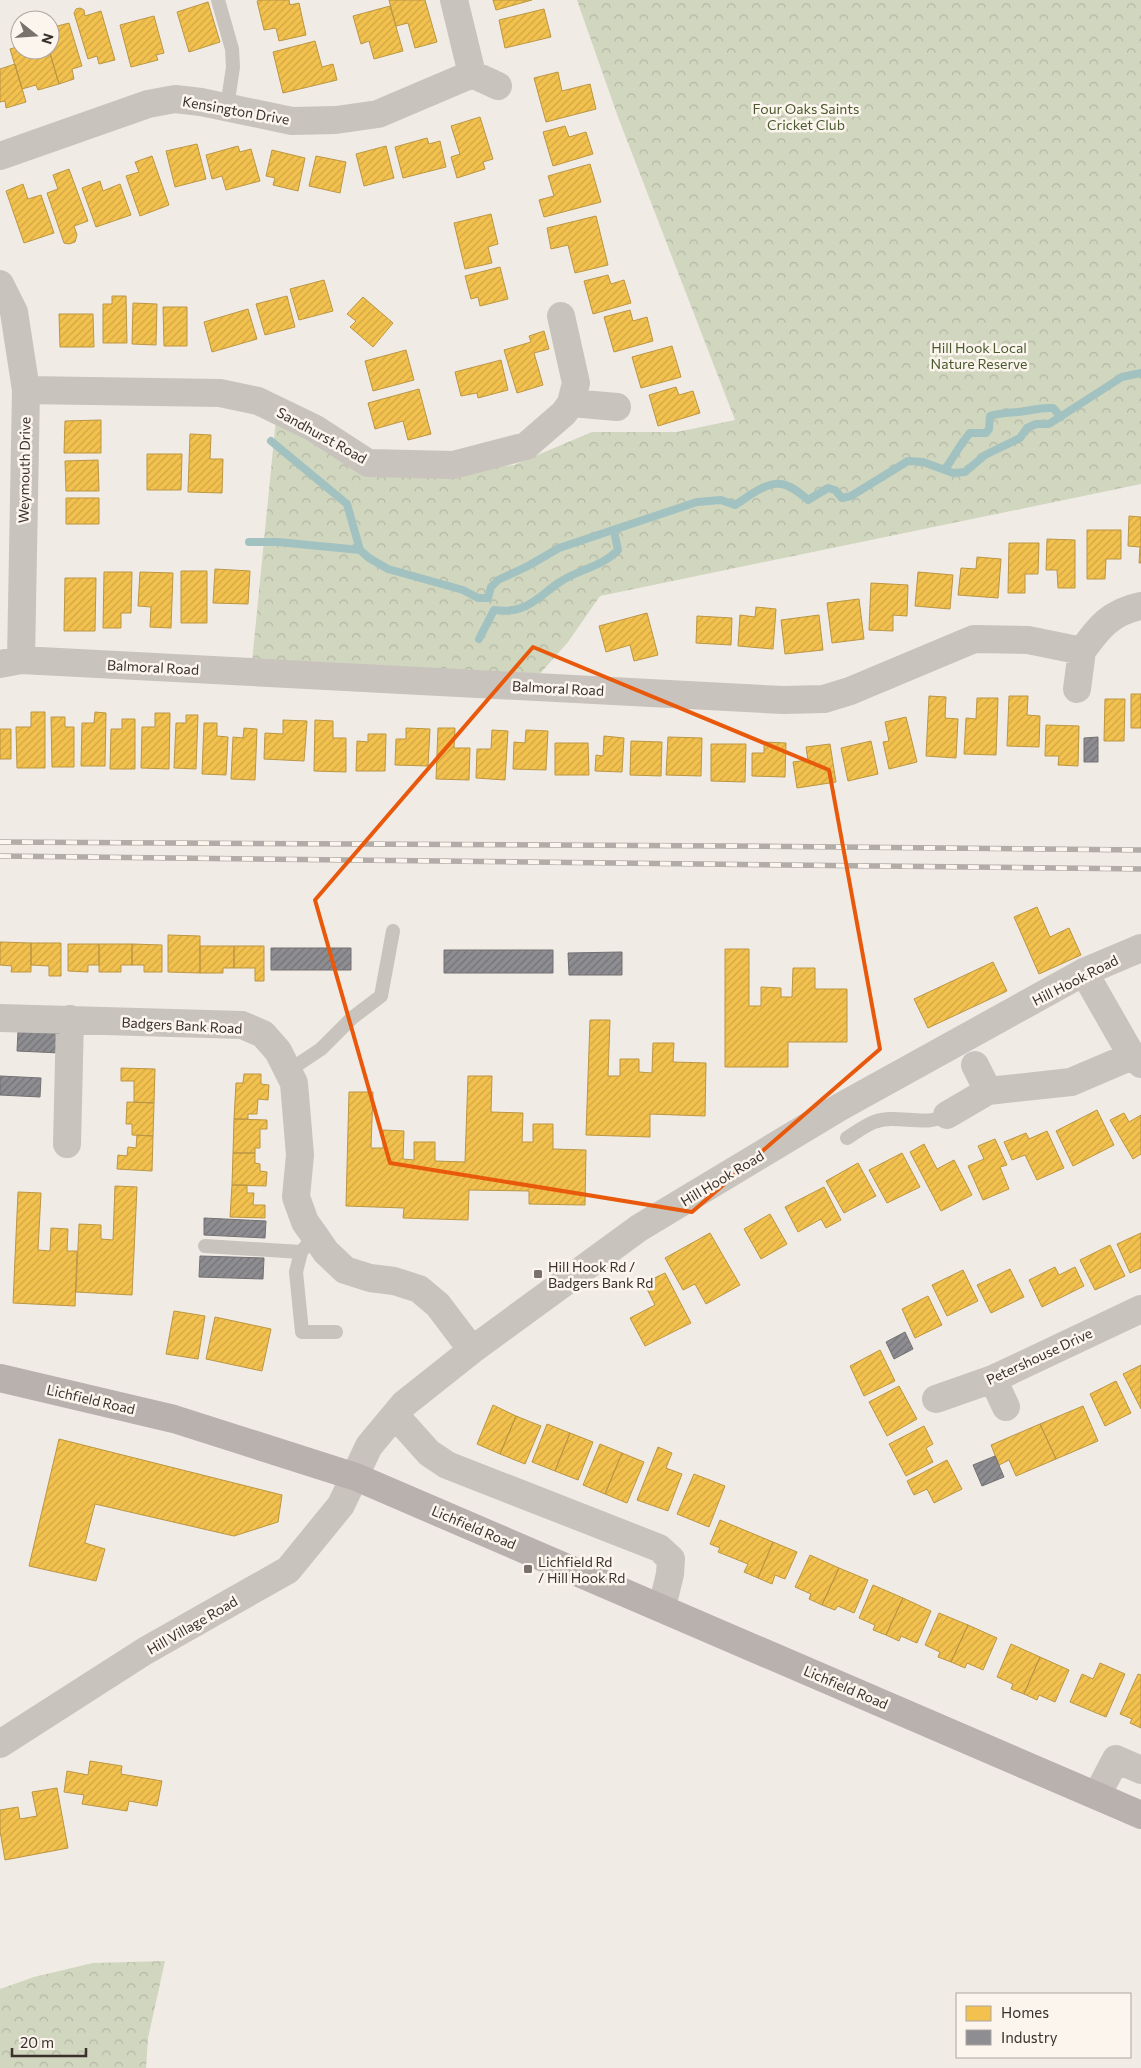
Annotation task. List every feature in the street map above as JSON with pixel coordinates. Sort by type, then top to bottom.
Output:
[{"type":"main road","name":"Lichfield Road","points":[[0,1380],[174,1419],[356,1477],[662,1607],[1141,1815]]},
{"type":"street","points":[[454,0],[472,74],[498,86]]},
{"type":"street","name":"Kensington Drive","points":[[0,156],[148,104],[175,100],[201,102],[292,121],[336,120],[378,114],[472,74]]},
{"type":"street","name":"Weymouth Drive","points":[[1,288],[14,312],[26,390],[10,662]]},
{"type":"street","name":"Sandhurst Road","points":[[26,390],[220,393],[258,401],[314,428],[368,463],[453,464],[526,446],[564,413],[570,403],[576,383],[560,316]]},
{"type":"street","points":[[570,403],[616,407]]},
{"type":"street","points":[[1077,689],[1082,651],[1097,630],[1110,618],[1141,606]]},
{"type":"street","name":"Balmoral Road","points":[[10,662],[783,700],[824,699],[850,691],[974,639],[1028,640],[1082,651]]},
{"type":"street","name":"Hill Hook Road","points":[[356,1477],[370,1446],[404,1404],[472,1350],[639,1228],[840,1107],[1084,972],[1141,948]]},
{"type":"street","points":[[947,1115],[988,1091],[1071,1082],[1137,1060],[1084,972]]},
{"type":"street","name":"Badgers Bank Road","points":[[0,1018],[242,1025],[263,1034],[278,1051],[294,1083],[300,1155],[296,1197],[305,1222],[308,1244],[326,1252],[345,1270],[370,1278],[419,1289],[438,1305],[472,1350]]},
{"type":"street","points":[[67,1144],[70,1020]]},
{"type":"street","points":[[975,1065],[988,1091]]},
{"type":"street","name":"Petershouse Drive","points":[[936,1399],[993,1378],[1141,1309]]},
{"type":"street","points":[[993,1378],[1006,1406]]},
{"type":"street","points":[[395,1415],[429,1453],[447,1465],[659,1548],[671,1559],[670,1574],[662,1607]]},
{"type":"street","name":"Hill Village Road","points":[[0,1744],[146,1651],[288,1570],[328,1523],[341,1505],[356,1477]]},
{"type":"street","points":[[1097,1795],[1116,1759],[1141,1770]]},
{"type":"lane","points":[[218,0],[232,49],[233,67],[227,107]]},
{"type":"lane","points":[[288,1071],[321,1049],[352,1018],[382,996],[393,931]]},
{"type":"lane","points":[[847,1138],[874,1122],[901,1119],[927,1122],[939,1120],[947,1115]]},
{"type":"lane","points":[[205,1246],[308,1244],[296,1272],[302,1332],[336,1332]]},
{"type":"highlighted area","points":[[533,647],[829,770],[880,1049],[692,1212],[390,1163],[315,900]]},
{"type":"green space","name":"Hill Hook Local Nature Reserve","points":[[577,0],[1141,0],[1141,484],[600,596],[568,642],[537,677],[252,662],[276,419],[438,473],[514,465],[592,432],[677,432],[735,420],[618,117]]},
{"type":"green space","points":[[165,1961],[148,2038],[146,2068],[0,2068],[0,1989],[34,1977],[93,1963]]},
{"type":"building: Homes","points":[[289,0],[290,5],[299,3],[306,35],[279,41],[276,28],[264,30],[257,1]]},
{"type":"building: Homes","points":[[389,0],[425,0],[437,42],[415,48],[408,23],[396,26]]},
{"type":"building: Homes","points":[[493,0],[532,0],[496,10]]},
{"type":"building: Homes","points":[[208,2],[220,42],[189,52],[177,12]]},
{"type":"building: Homes","points":[[390,6],[403,51],[374,59],[369,41],[361,44],[353,16]]},
{"type":"building: Homes","points":[[76,9],[84,10],[85,16],[101,11],[115,60],[99,64],[97,56],[88,59],[74,13]]},
{"type":"building: Homes","points":[[544,9],[551,37],[505,48],[499,20]]},
{"type":"building: Homes","points":[[154,16],[164,53],[156,55],[158,60],[131,67],[120,25]]},
{"type":"building: Homes","points":[[69,23],[82,66],[72,69],[74,79],[59,84],[52,60],[60,60],[60,25]]},
{"type":"building: Homes","points":[[315,41],[322,67],[333,64],[337,80],[283,93],[273,52]]},
{"type":"building: Homes","points":[[13,60],[52,60],[59,84],[38,90],[36,85],[22,89]]},
{"type":"building: Homes","points":[[15,64],[26,102],[6,108],[5,101],[0,102],[0,69]]},
{"type":"building: Homes","points":[[558,72],[562,91],[590,84],[596,109],[546,122],[534,78]]},
{"type":"building: Homes","points":[[480,117],[493,159],[483,162],[485,169],[457,178],[451,157],[460,154],[451,126]]},
{"type":"building: Homes","points":[[565,126],[569,137],[586,132],[593,154],[553,166],[543,132]]},
{"type":"building: Homes","points":[[427,138],[429,144],[440,141],[446,167],[403,178],[395,147]]},
{"type":"building: Homes","points":[[197,144],[206,179],[175,187],[166,151]]},
{"type":"building: Homes","points":[[238,146],[240,152],[251,149],[260,181],[226,190],[222,176],[212,179],[206,155]]},
{"type":"building: Homes","points":[[386,146],[394,178],[364,186],[356,154]]},
{"type":"building: Homes","points":[[272,150],[305,158],[298,191],[273,185],[275,178],[266,176]]},
{"type":"building: Homes","points":[[152,156],[169,205],[140,216],[126,176],[139,172],[135,162]]},
{"type":"building: Homes","points":[[316,156],[346,162],[340,193],[309,186]]},
{"type":"building: Homes","points":[[590,164],[601,202],[544,217],[539,200],[554,196],[548,176]]},
{"type":"building: Homes","points":[[69,169],[88,221],[74,226],[77,235],[75,242],[69,244],[64,243],[47,193],[58,189],[53,175]]},
{"type":"building: Homes","points":[[100,181],[103,191],[120,184],[131,215],[96,227],[82,188]]},
{"type":"building: Homes","points":[[23,184],[28,199],[41,195],[54,233],[24,243],[6,191]]},
{"type":"building: Homes","points":[[491,214],[498,244],[488,247],[492,263],[465,269],[454,223]]},
{"type":"building: Homes","points":[[596,216],[608,265],[575,273],[568,245],[551,249],[547,228]]},
{"type":"building: Homes","points":[[500,267],[508,299],[480,306],[478,297],[471,299],[465,276]]},
{"type":"building: Homes","points":[[608,275],[611,284],[624,280],[631,303],[593,314],[584,281]]},
{"type":"building: Homes","points":[[324,280],[333,311],[299,320],[290,289]]},
{"type":"building: Homes","points":[[112,296],[126,296],[127,343],[103,343],[103,304],[112,304]]},
{"type":"building: Homes","points":[[287,296],[295,327],[265,335],[256,304]]},
{"type":"building: Homes","points":[[363,297],[393,323],[373,347],[350,327],[356,321],[347,314]]},
{"type":"building: Homes","points":[[133,303],[157,304],[156,345],[132,344]]},
{"type":"building: Homes","points":[[163,307],[187,307],[187,346],[164,346]]},
{"type":"building: Homes","points":[[248,309],[257,339],[212,352],[204,322]]},
{"type":"building: Homes","points":[[630,310],[633,321],[647,317],[653,341],[614,352],[604,317]]},
{"type":"building: Homes","points":[[59,314],[93,314],[94,347],[60,347]]},
{"type":"building: Homes","points":[[544,331],[549,349],[534,353],[543,385],[517,393],[504,350],[531,342],[529,336]]},
{"type":"building: Homes","points":[[672,346],[681,377],[641,388],[632,357]]},
{"type":"building: Homes","points":[[406,350],[414,380],[373,391],[365,361]]},
{"type":"building: Homes","points":[[501,360],[508,390],[478,398],[477,393],[461,396],[455,372]]},
{"type":"building: Homes","points":[[676,387],[679,395],[693,391],[700,413],[658,426],[649,395]]},
{"type":"building: Homes","points":[[419,389],[431,434],[408,440],[403,421],[375,429],[368,403]]},
{"type":"building: Homes","points":[[101,420],[101,453],[64,453],[65,421]]},
{"type":"building: Homes","points":[[190,434],[211,435],[210,459],[223,459],[222,493],[188,492]]},
{"type":"building: Homes","points":[[147,454],[182,454],[181,490],[147,490]]},
{"type":"building: Homes","points":[[98,460],[99,491],[66,491],[65,461]]},
{"type":"building: Homes","points":[[66,498],[99,498],[99,524],[66,524]]},
{"type":"building: Homes","points":[[1129,516],[1141,517],[1141,563],[1139,563],[1140,547],[1128,546]]},
{"type":"building: Homes","points":[[1087,530],[1121,530],[1121,559],[1106,559],[1105,579],[1087,579]]},
{"type":"building: Homes","points":[[1047,539],[1075,540],[1075,588],[1058,588],[1057,570],[1046,570]]},
{"type":"building: Homes","points":[[1009,543],[1039,543],[1038,574],[1025,574],[1025,593],[1008,593]]},
{"type":"building: Homes","points":[[977,557],[1001,559],[998,598],[958,595],[961,568],[976,569]]},
{"type":"building: Homes","points":[[215,569],[250,571],[248,604],[213,603]]},
{"type":"building: Homes","points":[[181,571],[207,571],[207,623],[181,623]]},
{"type":"building: Homes","points":[[104,572],[132,572],[131,613],[121,613],[121,628],[103,628]]},
{"type":"building: Homes","points":[[140,572],[173,573],[171,628],[150,627],[151,607],[138,606]]},
{"type":"building: Homes","points":[[918,572],[953,575],[950,609],[915,606]]},
{"type":"building: Homes","points":[[65,578],[96,578],[95,631],[64,631]]},
{"type":"building: Homes","points":[[871,583],[908,585],[907,616],[893,615],[893,631],[869,630]]},
{"type":"building: Homes","points":[[859,599],[864,639],[832,643],[827,603]]},
{"type":"building: Homes","points":[[756,607],[776,609],[773,649],[738,646],[740,615],[755,617]]},
{"type":"building: Homes","points":[[647,613],[658,655],[634,661],[630,645],[606,652],[599,626]]},
{"type":"building: Homes","points":[[819,615],[823,650],[785,654],[781,620]]},
{"type":"building: Homes","points":[[697,616],[732,618],[731,645],[696,643]]},
{"type":"building: Homes","points":[[1131,694],[1141,694],[1141,728],[1131,728]]},
{"type":"building: Homes","points":[[929,696],[946,697],[945,718],[958,719],[956,758],[926,756]]},
{"type":"building: Homes","points":[[1009,696],[1028,696],[1027,715],[1040,716],[1039,747],[1007,746]]},
{"type":"building: Homes","points":[[977,698],[998,698],[996,755],[964,754],[966,718],[976,719]]},
{"type":"building: Homes","points":[[1105,699],[1125,699],[1124,741],[1104,741]]},
{"type":"building: Homes","points":[[31,712],[45,712],[45,768],[17,768],[16,727],[31,727]]},
{"type":"building: Homes","points":[[95,712],[106,713],[105,766],[81,766],[82,723],[94,723]]},
{"type":"building: Homes","points":[[155,713],[170,713],[169,769],[141,768],[142,727],[155,727]]},
{"type":"building: Homes","points":[[186,715],[198,715],[196,769],[174,768],[176,723],[186,723]]},
{"type":"building: Homes","points":[[51,717],[65,717],[65,727],[74,727],[74,767],[52,767]]},
{"type":"building: Homes","points":[[906,717],[917,762],[889,769],[883,742],[889,741],[885,722]]},
{"type":"building: Homes","points":[[122,719],[135,719],[135,769],[110,769],[111,729],[122,729]]},
{"type":"building: Homes","points":[[283,720],[307,721],[304,761],[264,759],[265,733],[283,734]]},
{"type":"building: Homes","points":[[315,720],[333,721],[333,738],[346,738],[346,772],[314,771]]},
{"type":"building: Homes","points":[[204,723],[217,723],[217,736],[228,737],[226,775],[202,774]]},
{"type":"building: Homes","points":[[1046,725],[1079,726],[1078,766],[1058,765],[1059,756],[1045,756]]},
{"type":"building: Homes","points":[[244,728],[257,729],[255,780],[231,779],[233,737],[243,738]]},
{"type":"building: Homes","points":[[406,728],[430,729],[428,766],[395,765],[396,739],[406,739]]},
{"type":"building: Homes","points":[[438,728],[455,728],[454,748],[470,748],[469,780],[436,779]]},
{"type":"building: Homes","points":[[0,729],[11,729],[11,759],[0,759]]},
{"type":"building: Homes","points":[[492,730],[508,731],[505,780],[476,778],[477,749],[491,749]]},
{"type":"building: Homes","points":[[526,730],[548,731],[546,770],[513,769],[514,742],[525,743]]},
{"type":"building: Homes","points":[[368,734],[386,734],[385,771],[356,771],[357,741],[368,742]]},
{"type":"building: Homes","points":[[604,736],[624,738],[622,772],[595,771],[596,755],[603,756]]},
{"type":"building: Homes","points":[[668,737],[702,738],[701,776],[666,775]]},
{"type":"building: Homes","points":[[631,741],[662,742],[661,776],[630,775]]},
{"type":"building: Homes","points":[[871,741],[878,774],[848,781],[841,748]]},
{"type":"building: Homes","points":[[764,742],[786,743],[785,777],[752,776],[752,753],[764,753]]},
{"type":"building: Homes","points":[[555,743],[588,743],[589,775],[555,775]]},
{"type":"building: Homes","points":[[711,744],[746,744],[745,782],[711,781]]},
{"type":"building: Homes","points":[[830,744],[836,782],[797,788],[793,762],[808,760],[806,747]]},
{"type":"building: Homes","points":[[1037,907],[1050,937],[1069,928],[1081,955],[1039,974],[1014,917]]},
{"type":"building: Homes","points":[[168,935],[200,936],[200,973],[168,972]]},
{"type":"building: Homes","points":[[0,942],[31,943],[31,972],[11,972],[12,966],[0,965]]},
{"type":"building: Homes","points":[[31,943],[61,943],[61,976],[49,976],[49,966],[31,965]]},
{"type":"building: Homes","points":[[68,944],[99,944],[99,965],[88,965],[88,972],[68,971]]},
{"type":"building: Homes","points":[[99,944],[132,944],[132,965],[121,965],[121,972],[99,972]]},
{"type":"building: Homes","points":[[132,944],[162,945],[162,972],[144,972],[144,965],[132,965]]},
{"type":"building: Homes","points":[[200,946],[234,946],[234,968],[223,968],[223,973],[200,973]]},
{"type":"building: Homes","points":[[234,946],[264,946],[264,981],[255,981],[255,968],[234,968]]},
{"type":"building: Homes","points":[[725,949],[749,949],[749,1006],[761,1006],[761,987],[781,988],[781,997],[792,997],[793,968],[815,968],[815,989],[847,989],[847,1042],[788,1042],[788,1067],[725,1067]]},
{"type":"building: Homes","points":[[993,962],[1007,991],[928,1028],[914,999]]},
{"type":"building: Homes","points":[[590,1020],[610,1020],[608,1076],[620,1076],[620,1059],[639,1059],[639,1072],[652,1073],[653,1043],[674,1043],[673,1062],[706,1063],[705,1116],[650,1114],[650,1137],[586,1135]]},
{"type":"building: Homes","points":[[121,1068],[155,1069],[154,1103],[134,1102],[134,1081],[121,1081]]},
{"type":"building: Homes","points":[[244,1074],[261,1074],[261,1084],[269,1085],[268,1100],[258,1099],[257,1114],[248,1114],[248,1119],[234,1119],[236,1083],[243,1083]]},
{"type":"building: Homes","points":[[468,1076],[492,1076],[491,1112],[523,1113],[522,1142],[533,1142],[533,1124],[553,1124],[553,1149],[586,1150],[585,1205],[529,1204],[529,1191],[469,1190],[468,1220],[403,1218],[404,1208],[346,1206],[349,1092],[373,1092],[371,1148],[383,1148],[383,1130],[404,1131],[403,1159],[414,1160],[414,1142],[435,1142],[435,1161],[465,1162]]},
{"type":"building: Homes","points":[[127,1102],[154,1103],[153,1136],[132,1135],[132,1124],[126,1124]]},
{"type":"building: Homes","points":[[1097,1110],[1114,1145],[1073,1166],[1056,1131]]},
{"type":"building: Homes","points":[[1124,1113],[1129,1122],[1141,1115],[1141,1154],[1133,1159],[1110,1120]]},
{"type":"building: Homes","points":[[234,1119],[267,1120],[267,1129],[260,1129],[260,1148],[255,1148],[255,1153],[233,1153]]},
{"type":"building: Homes","points":[[1047,1131],[1064,1168],[1037,1180],[1025,1155],[1012,1160],[1004,1142],[1026,1133],[1029,1139]]},
{"type":"building: Homes","points":[[137,1135],[153,1136],[152,1171],[117,1169],[118,1155],[127,1156],[128,1147],[136,1148]]},
{"type":"building: Homes","points":[[995,1139],[1007,1165],[1000,1167],[1009,1189],[983,1200],[968,1166],[984,1159],[978,1146]]},
{"type":"building: Homes","points":[[924,1144],[937,1169],[954,1160],[972,1195],[941,1211],[910,1152]]},
{"type":"building: Homes","points":[[233,1153],[255,1153],[255,1163],[260,1164],[260,1171],[267,1172],[266,1186],[232,1185]]},
{"type":"building: Homes","points":[[902,1153],[920,1187],[887,1203],[869,1170]]},
{"type":"building: Homes","points":[[858,1163],[876,1196],[844,1213],[826,1181]]},
{"type":"building: Homes","points":[[232,1185],[247,1185],[247,1193],[254,1193],[253,1205],[265,1205],[265,1218],[230,1217]]},
{"type":"building: Homes","points":[[115,1186],[137,1187],[132,1295],[76,1292],[79,1224],[101,1225],[101,1239],[113,1240]]},
{"type":"building: Homes","points":[[824,1187],[841,1220],[826,1228],[821,1219],[798,1232],[785,1207]]},
{"type":"building: Homes","points":[[18,1192],[41,1193],[38,1250],[50,1251],[51,1228],[68,1229],[67,1251],[77,1251],[75,1306],[13,1303]]},
{"type":"building: Homes","points":[[770,1214],[787,1244],[761,1259],[744,1229]]},
{"type":"building: Homes","points":[[710,1233],[740,1285],[706,1304],[695,1284],[683,1290],[665,1258]]},
{"type":"building: Homes","points":[[1141,1233],[1141,1268],[1130,1273],[1117,1244]]},
{"type":"building: Homes","points":[[1110,1245],[1125,1276],[1095,1290],[1080,1260]]},
{"type":"building: Homes","points":[[1055,1267],[1059,1275],[1075,1267],[1084,1286],[1042,1307],[1029,1280]]},
{"type":"building: Homes","points":[[1010,1269],[1024,1297],[991,1313],[977,1285]]},
{"type":"building: Homes","points":[[963,1270],[978,1301],[947,1316],[932,1285]]},
{"type":"building: Homes","points":[[665,1273],[691,1323],[645,1346],[630,1318],[655,1305],[644,1283]]},
{"type":"building: Homes","points":[[928,1296],[942,1325],[915,1338],[902,1309]]},
{"type":"building: Homes","points":[[174,1311],[205,1316],[198,1359],[166,1354]]},
{"type":"building: Homes","points":[[215,1317],[271,1329],[262,1371],[206,1359]]},
{"type":"building: Homes","points":[[880,1350],[895,1381],[864,1396],[850,1366]]},
{"type":"building: Homes","points":[[1141,1365],[1141,1409],[1123,1374]]},
{"type":"building: Homes","points":[[1116,1381],[1131,1413],[1105,1426],[1090,1394]]},
{"type":"building: Homes","points":[[899,1386],[917,1419],[887,1436],[869,1402]]},
{"type":"building: Homes","points":[[493,1405],[516,1416],[500,1454],[477,1444]]},
{"type":"building: Homes","points":[[1083,1406],[1098,1441],[1056,1459],[1040,1424]]},
{"type":"building: Homes","points":[[516,1416],[541,1426],[525,1464],[500,1454]]},
{"type":"building: Homes","points":[[547,1424],[570,1433],[555,1471],[532,1462]]},
{"type":"building: Homes","points":[[1040,1424],[1056,1459],[1016,1476],[1009,1460],[999,1465],[991,1445]]},
{"type":"building: Homes","points":[[924,1426],[933,1444],[926,1448],[933,1462],[906,1476],[889,1444]]},
{"type":"building: Homes","points":[[570,1433],[593,1442],[578,1480],[555,1471]]},
{"type":"building: Homes","points":[[59,1439],[282,1495],[278,1522],[234,1536],[95,1504],[85,1543],[105,1549],[96,1581],[29,1566]]},
{"type":"building: Homes","points":[[600,1444],[622,1453],[605,1494],[583,1485]]},
{"type":"building: Homes","points":[[658,1447],[672,1453],[666,1468],[682,1474],[668,1511],[637,1500]]},
{"type":"building: Homes","points":[[622,1453],[644,1462],[627,1503],[605,1494]]},
{"type":"building: Homes","points":[[947,1460],[962,1489],[934,1503],[927,1489],[914,1495],[907,1481]]},
{"type":"building: Homes","points":[[694,1474],[725,1486],[709,1527],[677,1514]]},
{"type":"building: Homes","points":[[720,1520],[773,1542],[758,1578],[744,1572],[748,1564],[718,1552],[720,1548],[710,1544]]},
{"type":"building: Homes","points":[[773,1542],[797,1552],[785,1579],[775,1575],[772,1584],[758,1578]]},
{"type":"building: Homes","points":[[810,1555],[839,1568],[822,1605],[809,1599],[811,1594],[795,1587]]},
{"type":"building: Homes","points":[[839,1568],[868,1580],[854,1613],[838,1606],[835,1610],[822,1605]]},
{"type":"building: Homes","points":[[873,1585],[903,1598],[886,1635],[873,1630],[875,1625],[859,1618]]},
{"type":"building: Homes","points":[[903,1598],[931,1611],[917,1643],[901,1636],[899,1641],[886,1635]]},
{"type":"building: Homes","points":[[939,1613],[968,1625],[951,1662],[938,1657],[940,1652],[925,1645]]},
{"type":"building: Homes","points":[[968,1625],[997,1638],[983,1670],[967,1663],[965,1668],[951,1662]]},
{"type":"building: Homes","points":[[1011,1644],[1040,1657],[1024,1694],[1011,1689],[1013,1684],[997,1677]]},
{"type":"building: Homes","points":[[1040,1657],[1069,1670],[1055,1702],[1039,1695],[1037,1700],[1024,1694]]},
{"type":"building: Homes","points":[[1100,1663],[1125,1674],[1106,1717],[1070,1702],[1082,1674],[1093,1679]]},
{"type":"building: Homes","points":[[1138,1674],[1141,1675],[1141,1728],[1130,1723],[1132,1719],[1120,1714]]},
{"type":"building: Homes","points":[[90,1761],[122,1766],[121,1774],[162,1781],[157,1806],[129,1801],[127,1811],[82,1804],[84,1795],[64,1792],[67,1771],[88,1775]]},
{"type":"building: Homes","points":[[57,1788],[68,1848],[5,1860],[0,1831],[0,1810],[18,1807],[20,1819],[37,1816],[32,1792]]},
{"type":"building: Industry","points":[[1098,737],[1098,762],[1084,762],[1084,738]]},
{"type":"building: Industry","points":[[271,948],[351,948],[351,970],[271,970]]},
{"type":"building: Industry","points":[[444,950],[553,950],[553,973],[444,973]]},
{"type":"building: Industry","points":[[622,952],[622,975],[569,975],[568,953]]},
{"type":"building: Industry","points":[[18,1032],[60,1033],[60,1053],[17,1051]]},
{"type":"building: Industry","points":[[0,1076],[41,1078],[40,1097],[0,1095]]},
{"type":"building: Industry","points":[[204,1218],[266,1221],[265,1238],[204,1235]]},
{"type":"building: Industry","points":[[200,1256],[264,1258],[263,1279],[199,1277]]},
{"type":"building: Industry","points":[[905,1332],[913,1349],[894,1359],[886,1342]]},
{"type":"building: Industry","points":[[995,1456],[1004,1477],[982,1486],[973,1465]]},
{"type":"waterway","points":[[271,441],[347,504],[360,550],[369,558],[388,569],[463,590],[478,598],[488,598],[491,587],[498,580],[528,566],[559,548],[697,502],[721,500],[735,505],[757,491],[775,484],[788,486],[808,500],[828,488],[835,490],[842,498],[851,496],[908,461],[923,462],[953,473],[965,472],[985,455],[1020,438],[1027,428],[1036,424],[1049,424],[1122,377],[1141,373]]},
{"type":"waterway","points":[[945,469],[970,433],[986,433],[989,429],[990,416],[1053,408],[1061,417]]},
{"type":"waterway","points":[[479,639],[494,610],[504,611],[526,606],[567,578],[612,556],[618,550],[614,531]]},
{"type":"waterway","points":[[249,542],[278,542],[360,550]]},
{"type":"railway","points":[[0,842],[1141,850]]},
{"type":"railway","points":[[0,856],[1141,869]]},
{"type":"place","name":"Hill Hook Rd / Badgers Bank Rd","points":[[538,1274]]},
{"type":"place","name":"Lichfield Rd / Hill Hook Rd","points":[[528,1569]]},
{"type":"park label","name":"Four Oaks Saints Cricket Club","points":[[806,116]]}]
